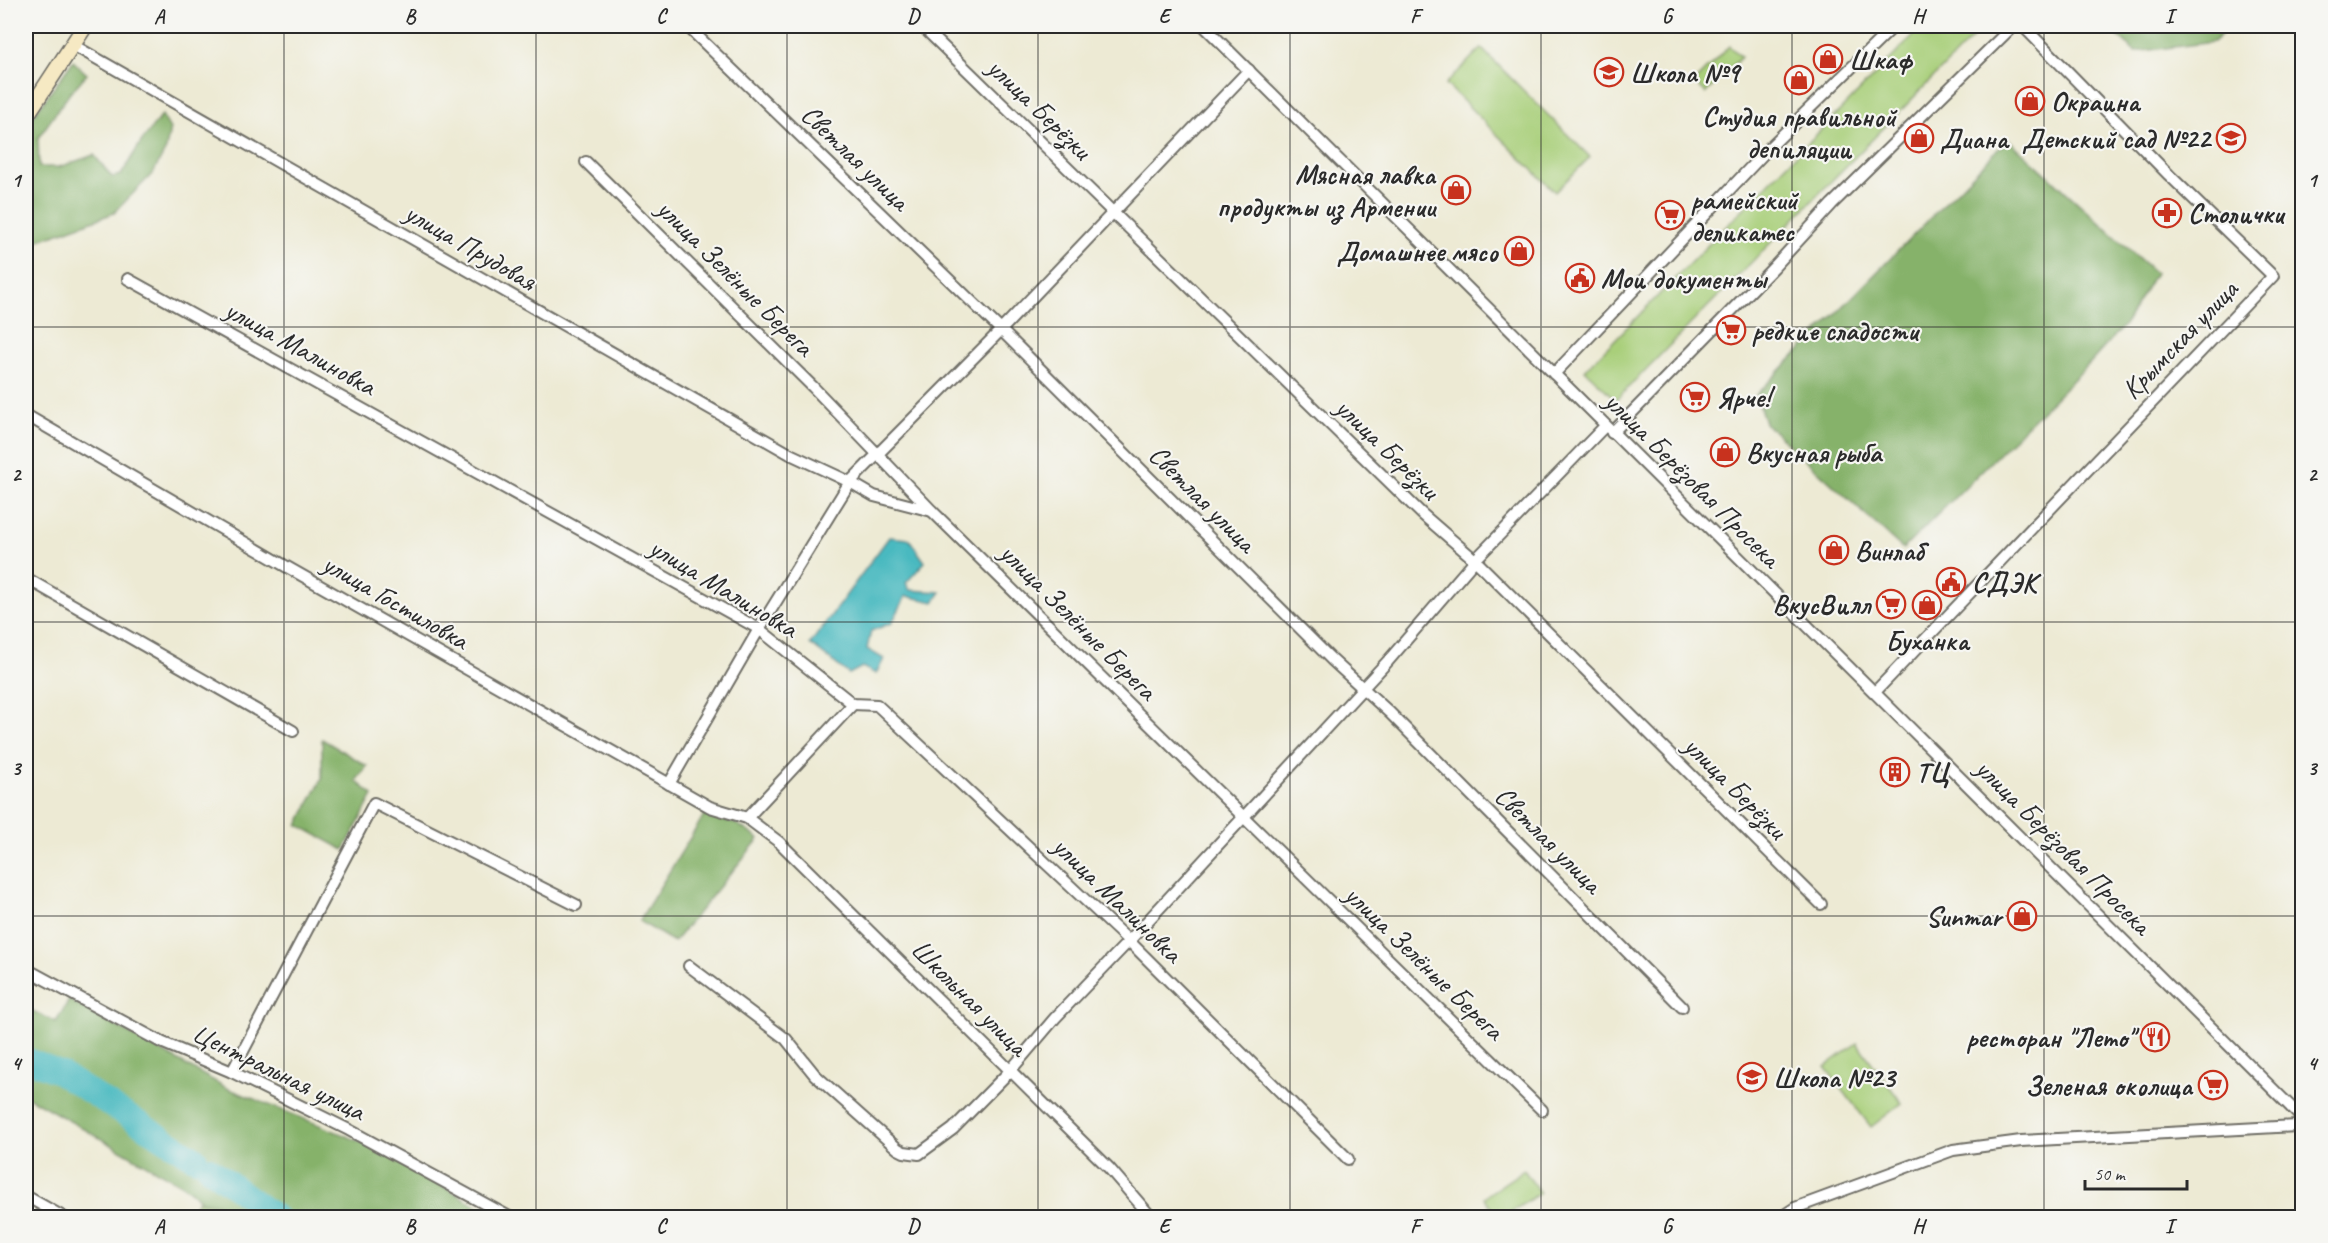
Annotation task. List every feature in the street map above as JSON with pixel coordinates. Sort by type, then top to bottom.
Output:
[{"type":"main road","points":[[26,116],[85,26]]},
{"type":"street","name":"Светлая улица","points":[[687,26],[1000,330],[1682,1007]]},
{"type":"street","name":"улица Берёзки","points":[[922,26],[1422,514],[1475,560],[1821,904]]},
{"type":"street","name":"улица Берёзовая Просека","points":[[1204,26],[1875,692],[2302,1120]]},
{"type":"street","points":[[1554,374],[1770,147],[1894,26]]},
{"type":"street","points":[[689,966],[786,1039],[815,1076],[897,1149],[919,1154],[930,1147],[953,1129],[1010,1071],[1055,1018],[1388,661],[1475,560],[1774,267],[1832,204],[2013,26]]},
{"type":"street","name":"Крымская улица","points":[[1875,692],[2273,276],[2023,26]]},
{"type":"street","name":"улица Прудовая","points":[[73,45],[790,454],[874,496],[932,511]]},
{"type":"street","points":[[669,784],[759,629],[850,482],[1000,330],[1249,70]]},
{"type":"street","name":"улица Зелёные Берега","points":[[586,162],[813,387],[932,511],[1542,1110]]},
{"type":"street","name":"улица Малиновка","points":[[128,279],[759,629],[853,704],[877,705],[1129,941],[1348,1159]]},
{"type":"street","name":"улица Гостиловка","points":[[26,415],[287,567],[710,807],[747,818]]},
{"type":"street","points":[[26,578],[293,731]]},
{"type":"street","points":[[747,818],[853,704]]},
{"type":"street","points":[[232,1072],[374,803],[576,905]]},
{"type":"street","name":"Школьная улица","points":[[747,818],[779,842],[1109,1168],[1152,1218]]},
{"type":"street","name":"Центральная улица","points":[[26,969],[161,1042],[232,1072],[349,1130],[511,1218]]},
{"type":"street","points":[[1780,1218],[1796,1208],[1953,1150],[2021,1141],[2297,1126],[2302,1120]]},
{"type":"street","points":[[26,1196],[64,1218]]},
{"type":"green space","points":[[1923,26],[1984,26],[1616,400],[1585,370]]},
{"type":"green space","points":[[2107,26],[2230,26],[2213,42],[2135,52]]},
{"type":"green space","points":[[1729,46],[1741,57],[1706,93],[1694,82]]},
{"type":"green space","points":[[1481,48],[1590,157],[1555,192],[1446,84]]},
{"type":"green space","points":[[73,61],[87,74],[70,93],[38,138],[39,167],[59,167],[94,155],[112,177],[121,175],[141,142],[162,115],[170,129],[166,149],[153,173],[114,213],[26,245],[26,126]]},
{"type":"green space","points":[[2008,139],[2155,273],[2126,323],[2092,361],[1903,549],[1765,423],[1756,395]]},
{"type":"green space","points":[[322,739],[367,766],[356,781],[373,795],[344,850],[298,825],[322,778]]},
{"type":"green space","points":[[706,812],[717,819],[737,824],[759,839],[674,942],[639,921]]},
{"type":"green space","points":[[69,1000],[227,1088],[364,1143],[495,1217],[234,1217],[218,1204],[200,1201],[184,1186],[26,1096],[26,1008],[56,1022]]},
{"type":"green space","points":[[1857,1043],[1902,1103],[1871,1127],[1825,1067]]},
{"type":"green space","points":[[1524,1170],[1540,1193],[1503,1217],[1498,1217],[1484,1197]]},
{"type":"green space","points":[[199,1198],[200,1201],[218,1204],[234,1217],[188,1218]]},
{"type":"water","points":[[889,537],[909,539],[925,562],[906,583],[910,590],[941,592],[934,602],[906,596],[892,623],[871,631],[867,649],[884,659],[876,674],[862,667],[849,674],[810,644]]},
{"type":"waterway","points":[[26,1059],[60,1073],[196,1159]]},
{"type":"waterway","points":[[209,1168],[277,1218]]},
{"type":"place","name":"Шкаф","points":[[1828,59]]},
{"type":"place","name":"Школа №9","points":[[1609,72]]},
{"type":"place","name":"Студия правильной депиляции","points":[[1799,80]]},
{"type":"place","name":"Окраина","points":[[2030,101]]},
{"type":"place","name":"Диана","points":[[1919,138]]},
{"type":"place","name":"Детский сад №22","points":[[2231,138]]},
{"type":"place","name":"Мясная лавка продукты из Армении","points":[[1456,190]]},
{"type":"place","name":"Столички","points":[[2167,213]]},
{"type":"place","name":"рамейский деликатес","points":[[1670,215]]},
{"type":"place","name":"Домашнее мясо","points":[[1519,251]]},
{"type":"place","name":"Мои документы","points":[[1580,278]]},
{"type":"place","name":"редкие сладости","points":[[1731,330]]},
{"type":"place","name":"Ярче!","points":[[1695,397]]},
{"type":"place","name":"Вкусная рыба","points":[[1725,452]]},
{"type":"place","name":"Винлаб","points":[[1834,550]]},
{"type":"place","name":"СДЭК","points":[[1951,582]]},
{"type":"place","name":"ВкусВилл","points":[[1891,604]]},
{"type":"place","name":"Буханка","points":[[1927,605]]},
{"type":"place","name":"ТЦ","points":[[1895,772]]},
{"type":"place","name":"Sunmar","points":[[2022,916]]},
{"type":"place","name":"ресторан \"Лето\"","points":[[2155,1037]]},
{"type":"place","name":"Школа №23","points":[[1752,1077]]},
{"type":"place","name":"Зеленая околица","points":[[2213,1085]]}]
